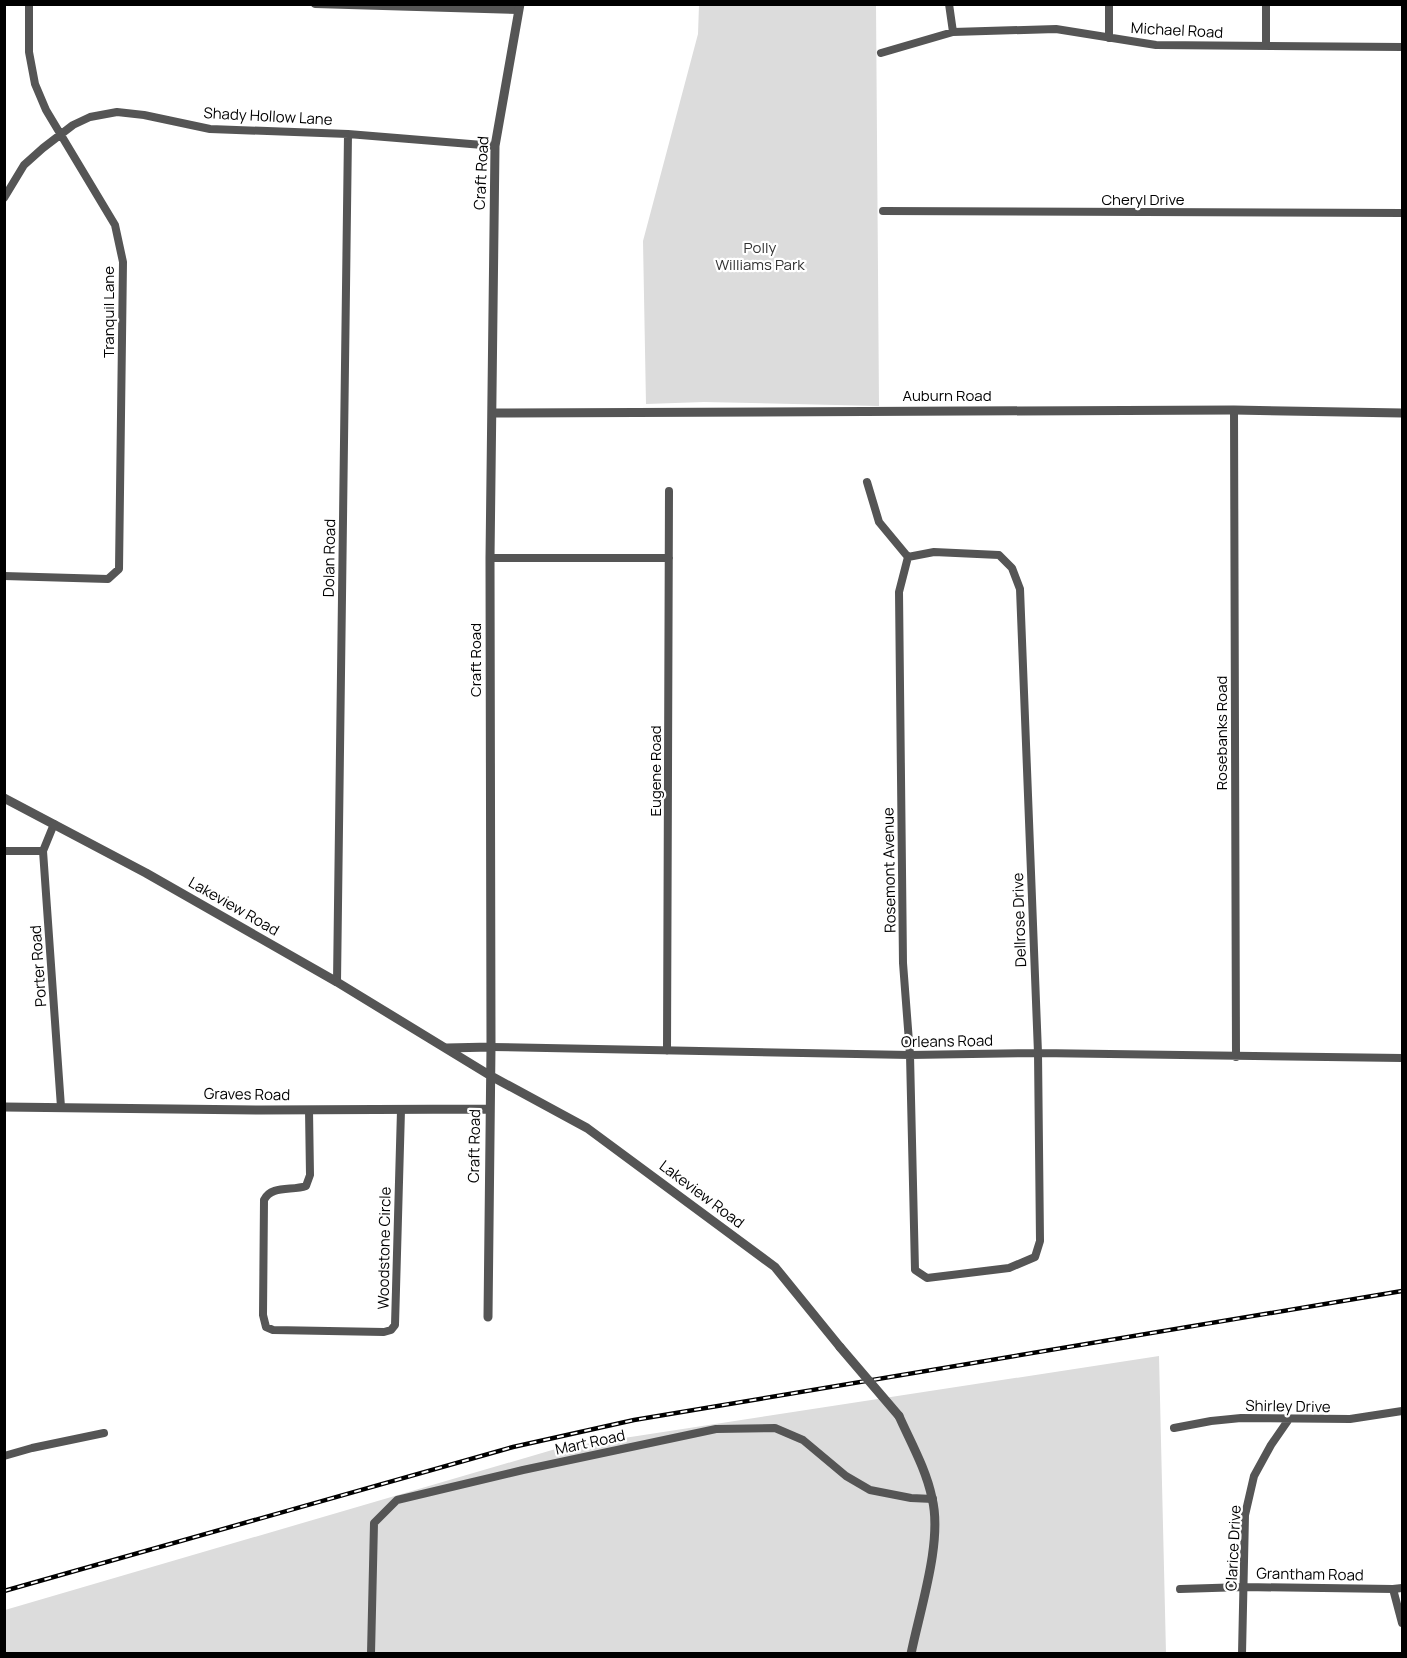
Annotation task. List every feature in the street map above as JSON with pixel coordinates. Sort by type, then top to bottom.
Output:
[{"type":"street","name":"Tranquil Lane","points":[[4,576],[108,579],[119,569],[123,262],[115,225],[60,135],[35,84],[29,52],[30,4]]},
{"type":"street","points":[[315,4],[520,8]]},
{"type":"street","points":[[949,4],[953,32]]},
{"type":"street","points":[[1109,4],[1109,38]]},
{"type":"street","points":[[1266,4],[1266,46]]},
{"type":"street","name":"Craft Road","points":[[488,1317],[491,1076],[490,558],[495,146],[520,8]]},
{"type":"street","name":"Michael Road","points":[[881,53],[953,32],[1056,28],[1155,45],[1402,47]]},
{"type":"street","name":"Shady Hollow Lane","points":[[4,198],[24,165],[60,135],[90,117],[117,112],[144,115],[210,129],[348,134],[495,146]]},
{"type":"street","name":"Dolan Road","points":[[337,982],[348,134]]},
{"type":"street","name":"Cheryl Drive","points":[[883,212],[1402,213]]},
{"type":"street","name":"Auburn Road","points":[[492,413],[1234,410],[1402,413]]},
{"type":"street","name":"Rosebanks Road","points":[[1234,410],[1236,1057]]},
{"type":"street","points":[[867,482],[879,522],[908,557]]},
{"type":"street","name":"Eugene Road","points":[[667,1051],[669,490]]},
{"type":"street","name":"Dellrose Drive","points":[[908,557],[933,552],[999,555],[1012,568],[1020,589],[1038,1053],[1040,1241],[1035,1257],[1009,1268],[927,1278],[915,1269]]},
{"type":"street","name":"Rosemont Avenue","points":[[908,557],[899,592],[903,963],[910,1055],[915,1269]]},
{"type":"street","points":[[490,558],[669,558]]},
{"type":"street","name":"Lakeview Road","points":[[4,798],[146,873],[337,982],[491,1076],[587,1128],[775,1267],[899,1416],[919,1459],[933,1499]]},
{"type":"street","name":"Porter Road","points":[[54,824],[43,851],[61,1107]]},
{"type":"street","points":[[4,851],[43,851]]},
{"type":"street","points":[[445,1048],[491,1047]]},
{"type":"street","name":"Orleans Road","points":[[491,1047],[910,1055],[1038,1053],[1402,1058]]},
{"type":"street","name":"Graves Road","points":[[4,1107],[309,1110],[489,1108]]},
{"type":"street","name":"Woodstone Circle","points":[[309,1110],[310,1175],[306,1186],[273,1190],[268,1192],[264,1200],[263,1315],[266,1327],[273,1330],[384,1332],[391,1330],[395,1325],[401,1110]]},
{"type":"street","name":"Shirley Drive","points":[[1174,1428],[1231,1419],[1340,1420],[1402,1411]]},
{"type":"street","name":"Clarice Drive","points":[[1242,1653],[1245,1515],[1254,1476],[1270,1445],[1289,1419]]},
{"type":"street","name":"Mart Road","points":[[370,1653],[374,1523],[397,1500],[523,1470],[716,1429],[775,1428],[803,1440],[846,1476],[870,1490],[910,1498],[933,1499]]},
{"type":"street","points":[[4,1456],[104,1433]]},
{"type":"street","points":[[911,1653],[932,1562],[933,1499]]},
{"type":"street","name":"Grantham Road","points":[[1180,1589],[1244,1587],[1393,1589],[1402,1587]]},
{"type":"street","points":[[1393,1589],[1402,1623]]},
{"type":"green space","name":"Polly Williams Park","points":[[699,5],[876,5],[879,406],[704,402],[646,404],[643,241],[698,34]]},
{"type":"green space","points":[[1159,1356],[1166,1653],[5,1654],[5,1610],[559,1448]]},
{"type":"railway","points":[[4,1591],[513,1447],[634,1420],[1402,1291]]}]
